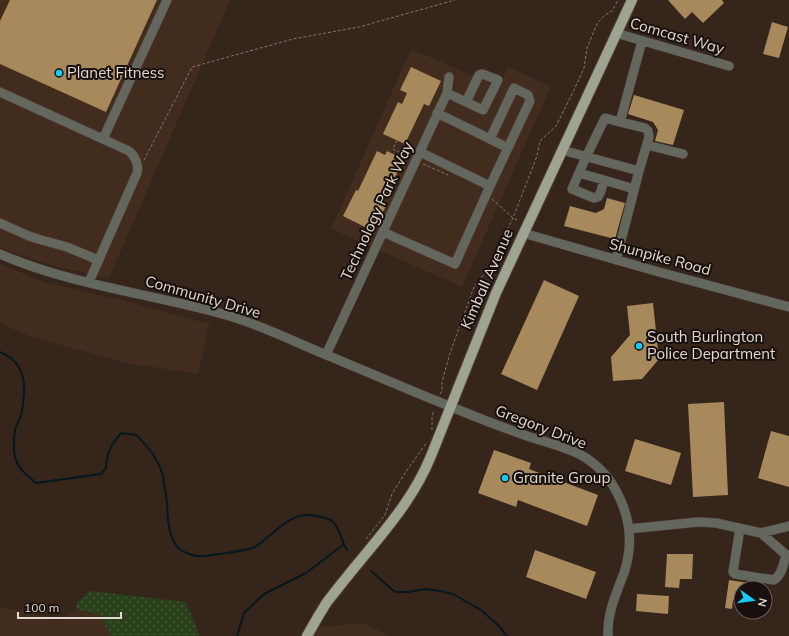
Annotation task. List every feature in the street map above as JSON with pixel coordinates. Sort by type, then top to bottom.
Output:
[{"type":"main road","name":"Kimball Avenue","points":[[307,636],[319,614],[398,514],[419,482],[428,465],[487,313],[632,0]]},
{"type":"street","points":[[103,139],[167,0]]},
{"type":"street","name":"Comcast Way","points":[[616,33],[729,66]]},
{"type":"street","points":[[620,122],[642,41]]},
{"type":"street","points":[[383,232],[455,264],[530,101],[528,95],[482,74],[479,75],[466,102]]},
{"type":"street","name":"Technology Park Way","points":[[326,355],[447,93],[449,77]]},
{"type":"street","points":[[447,93],[483,110],[498,80]]},
{"type":"street","points":[[490,139],[514,88]]},
{"type":"street","points":[[0,92],[131,152],[138,167],[137,173],[89,282]]},
{"type":"street","points":[[437,113],[508,148]]},
{"type":"street","points":[[604,180],[598,197],[594,198],[572,189],[605,118],[645,128],[648,131],[649,137],[616,260]]},
{"type":"street","points":[[647,145],[683,154]]},
{"type":"street","points":[[562,150],[639,171]]},
{"type":"street","points":[[420,152],[490,186]]},
{"type":"street","points":[[579,173],[634,189]]},
{"type":"street","points":[[0,223],[28,236],[67,247],[98,260]]},
{"type":"street","name":"Shunpike Road","points":[[523,233],[789,307]]},
{"type":"street","name":"Community Drive","points":[[0,254],[29,265],[89,282],[236,318],[461,411]]},
{"type":"street","name":"Gregory Drive","points":[[461,411],[574,452],[589,460],[601,470],[614,487],[623,506],[629,529],[629,549],[624,572],[615,594],[610,612],[608,636]]},
{"type":"street","points":[[629,529],[698,522],[716,523],[740,528],[761,533],[788,556],[779,575],[774,580],[735,574],[734,572],[740,528]]},
{"type":"street","points":[[761,533],[789,526]]},
{"type":"path","points":[[144,159],[192,67],[294,39],[359,27],[455,0]]},
{"type":"path","points":[[432,431],[432,417],[442,391],[442,382],[450,353],[471,294],[476,284],[493,263],[498,252],[513,218],[541,140],[556,126],[564,111],[584,68],[587,48],[597,24],[605,15],[612,11],[618,0]]},
{"type":"path","points":[[397,140],[393,149],[411,158]]},
{"type":"path","points":[[489,196],[513,218],[521,223]]},
{"type":"path","points":[[366,539],[385,515],[392,494],[430,438]]},
{"type":"shaded area","points":[[0,0],[230,0],[109,278],[58,267],[0,248]]},
{"type":"shaded area","points":[[411,49],[499,87],[508,67],[551,86],[462,287],[331,229]]},
{"type":"shaded area","points":[[0,264],[44,282],[129,302],[209,324],[198,374],[126,363],[29,336],[0,323]]},
{"type":"shaded area","points":[[0,607],[60,619],[76,609],[100,615],[111,636],[0,636]]},
{"type":"shaded area","points":[[362,623],[391,636],[315,636],[319,627]]},
{"type":"green space","points":[[90,591],[186,602],[200,636],[111,636],[100,615],[76,609],[77,603]]},
{"type":"building","points":[[10,0],[157,0],[106,112],[0,64],[0,21]]},
{"type":"building","points":[[668,0],[722,0],[724,3],[703,23],[692,12],[685,19]]},
{"type":"building","points":[[772,22],[788,27],[779,58],[763,54]]},
{"type":"building","points":[[411,67],[441,81],[429,106],[424,104],[405,144],[383,134],[398,102],[402,104],[407,93],[400,90]]},
{"type":"building","points":[[634,95],[684,110],[673,145],[655,141],[658,130],[653,122],[628,114]]},
{"type":"building","points":[[377,151],[385,155],[387,151],[395,155],[393,159],[402,163],[382,204],[386,206],[373,231],[343,216],[356,190],[358,191]]},
{"type":"building","points":[[607,198],[625,203],[615,239],[564,226],[570,206],[596,213],[604,209]]},
{"type":"building","points":[[544,280],[579,296],[537,390],[501,374]]},
{"type":"building","name":"South Burlington Police Department","points":[[653,303],[659,359],[642,379],[613,381],[611,357],[630,335],[627,306]]},
{"type":"building","points":[[724,402],[728,495],[693,497],[688,404]]},
{"type":"building","points":[[771,431],[789,436],[789,487],[758,478]]},
{"type":"building","points":[[635,439],[681,453],[671,485],[625,471]]},
{"type":"building","points":[[494,450],[531,463],[529,469],[598,495],[587,526],[518,500],[516,507],[478,493]]},
{"type":"building","points":[[535,550],[596,572],[586,599],[526,577]]},
{"type":"building","points":[[667,554],[693,554],[692,579],[680,579],[679,588],[665,587]]},
{"type":"building","points":[[729,580],[733,581],[732,609],[725,608]]},
{"type":"building","points":[[637,594],[669,596],[668,614],[636,611]]},
{"type":"waterway","points":[[0,352],[12,359],[20,368],[22,374],[24,386],[23,407],[15,429],[14,454],[16,461],[21,468],[36,483],[101,474],[106,468],[110,449],[121,433],[136,435],[152,453],[161,469],[171,535],[173,541],[182,551],[202,556],[227,553],[255,547],[283,524],[298,516],[307,515],[323,517],[332,521],[339,530],[347,550]]},
{"type":"waterway","points":[[237,636],[244,613],[264,594],[306,573],[343,545]]},
{"type":"waterway","points":[[371,571],[395,592],[409,592],[425,589],[453,594],[481,610],[498,625],[507,636]]},
{"type":"place","name":"Planet Fitness","points":[[59,73]]},
{"type":"place","name":"South Burlington Police Department","points":[[639,346]]},
{"type":"place","name":"Granite Group","points":[[505,478]]}]
